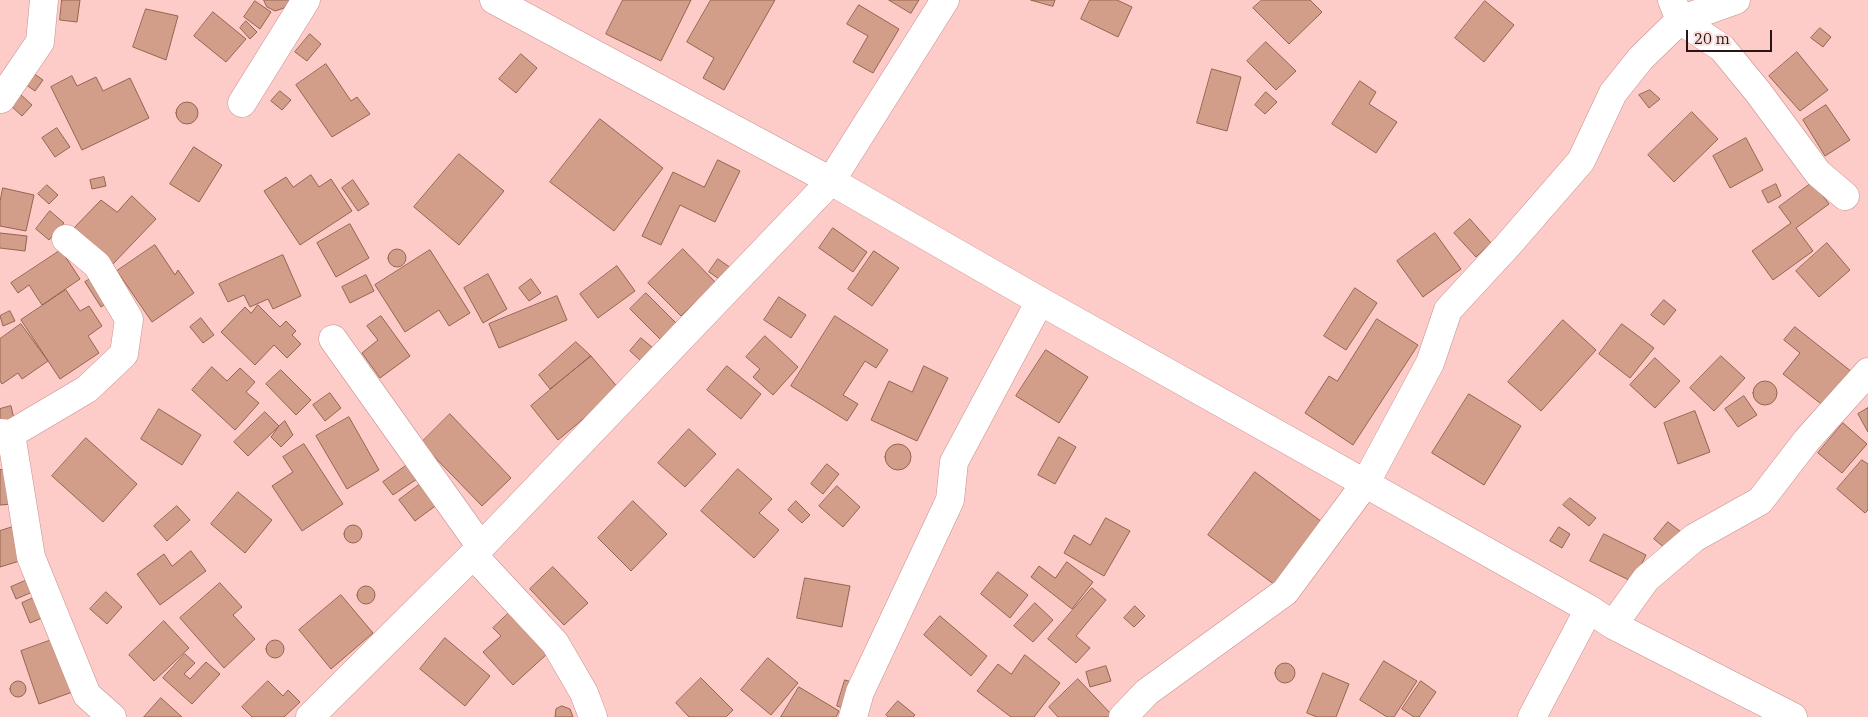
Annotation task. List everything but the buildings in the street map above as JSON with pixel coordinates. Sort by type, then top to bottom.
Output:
[{"type":"street","points":[[1,99],[40,42],[44,0]]},
{"type":"street","points":[[242,102],[306,0]]},
{"type":"street","points":[[494,0],[831,181],[1040,301],[1589,609],[1613,625],[1792,717]]},
{"type":"street","points":[[310,717],[477,551],[831,181],[946,0]]},
{"type":"street","points":[[1123,717],[1147,692],[1285,592],[1365,484],[1430,363],[1448,310],[1581,161],[1613,93],[1676,10],[1736,0]]},
{"type":"street","points":[[1676,10],[1722,48],[1758,92],[1818,173],[1845,196]]},
{"type":"street","points":[[66,239],[97,265],[130,319],[124,354],[88,389],[6,434],[30,557],[87,696],[112,717]]},
{"type":"street","points":[[853,717],[860,692],[950,500],[954,462],[1040,301]]},
{"type":"street","points":[[333,339],[477,551],[556,643],[584,692],[593,717]]},
{"type":"street","points":[[1613,625],[1646,579],[1694,538],[1760,501],[1807,440],[1868,372]]},
{"type":"street","points":[[1532,717],[1589,609]]}]
